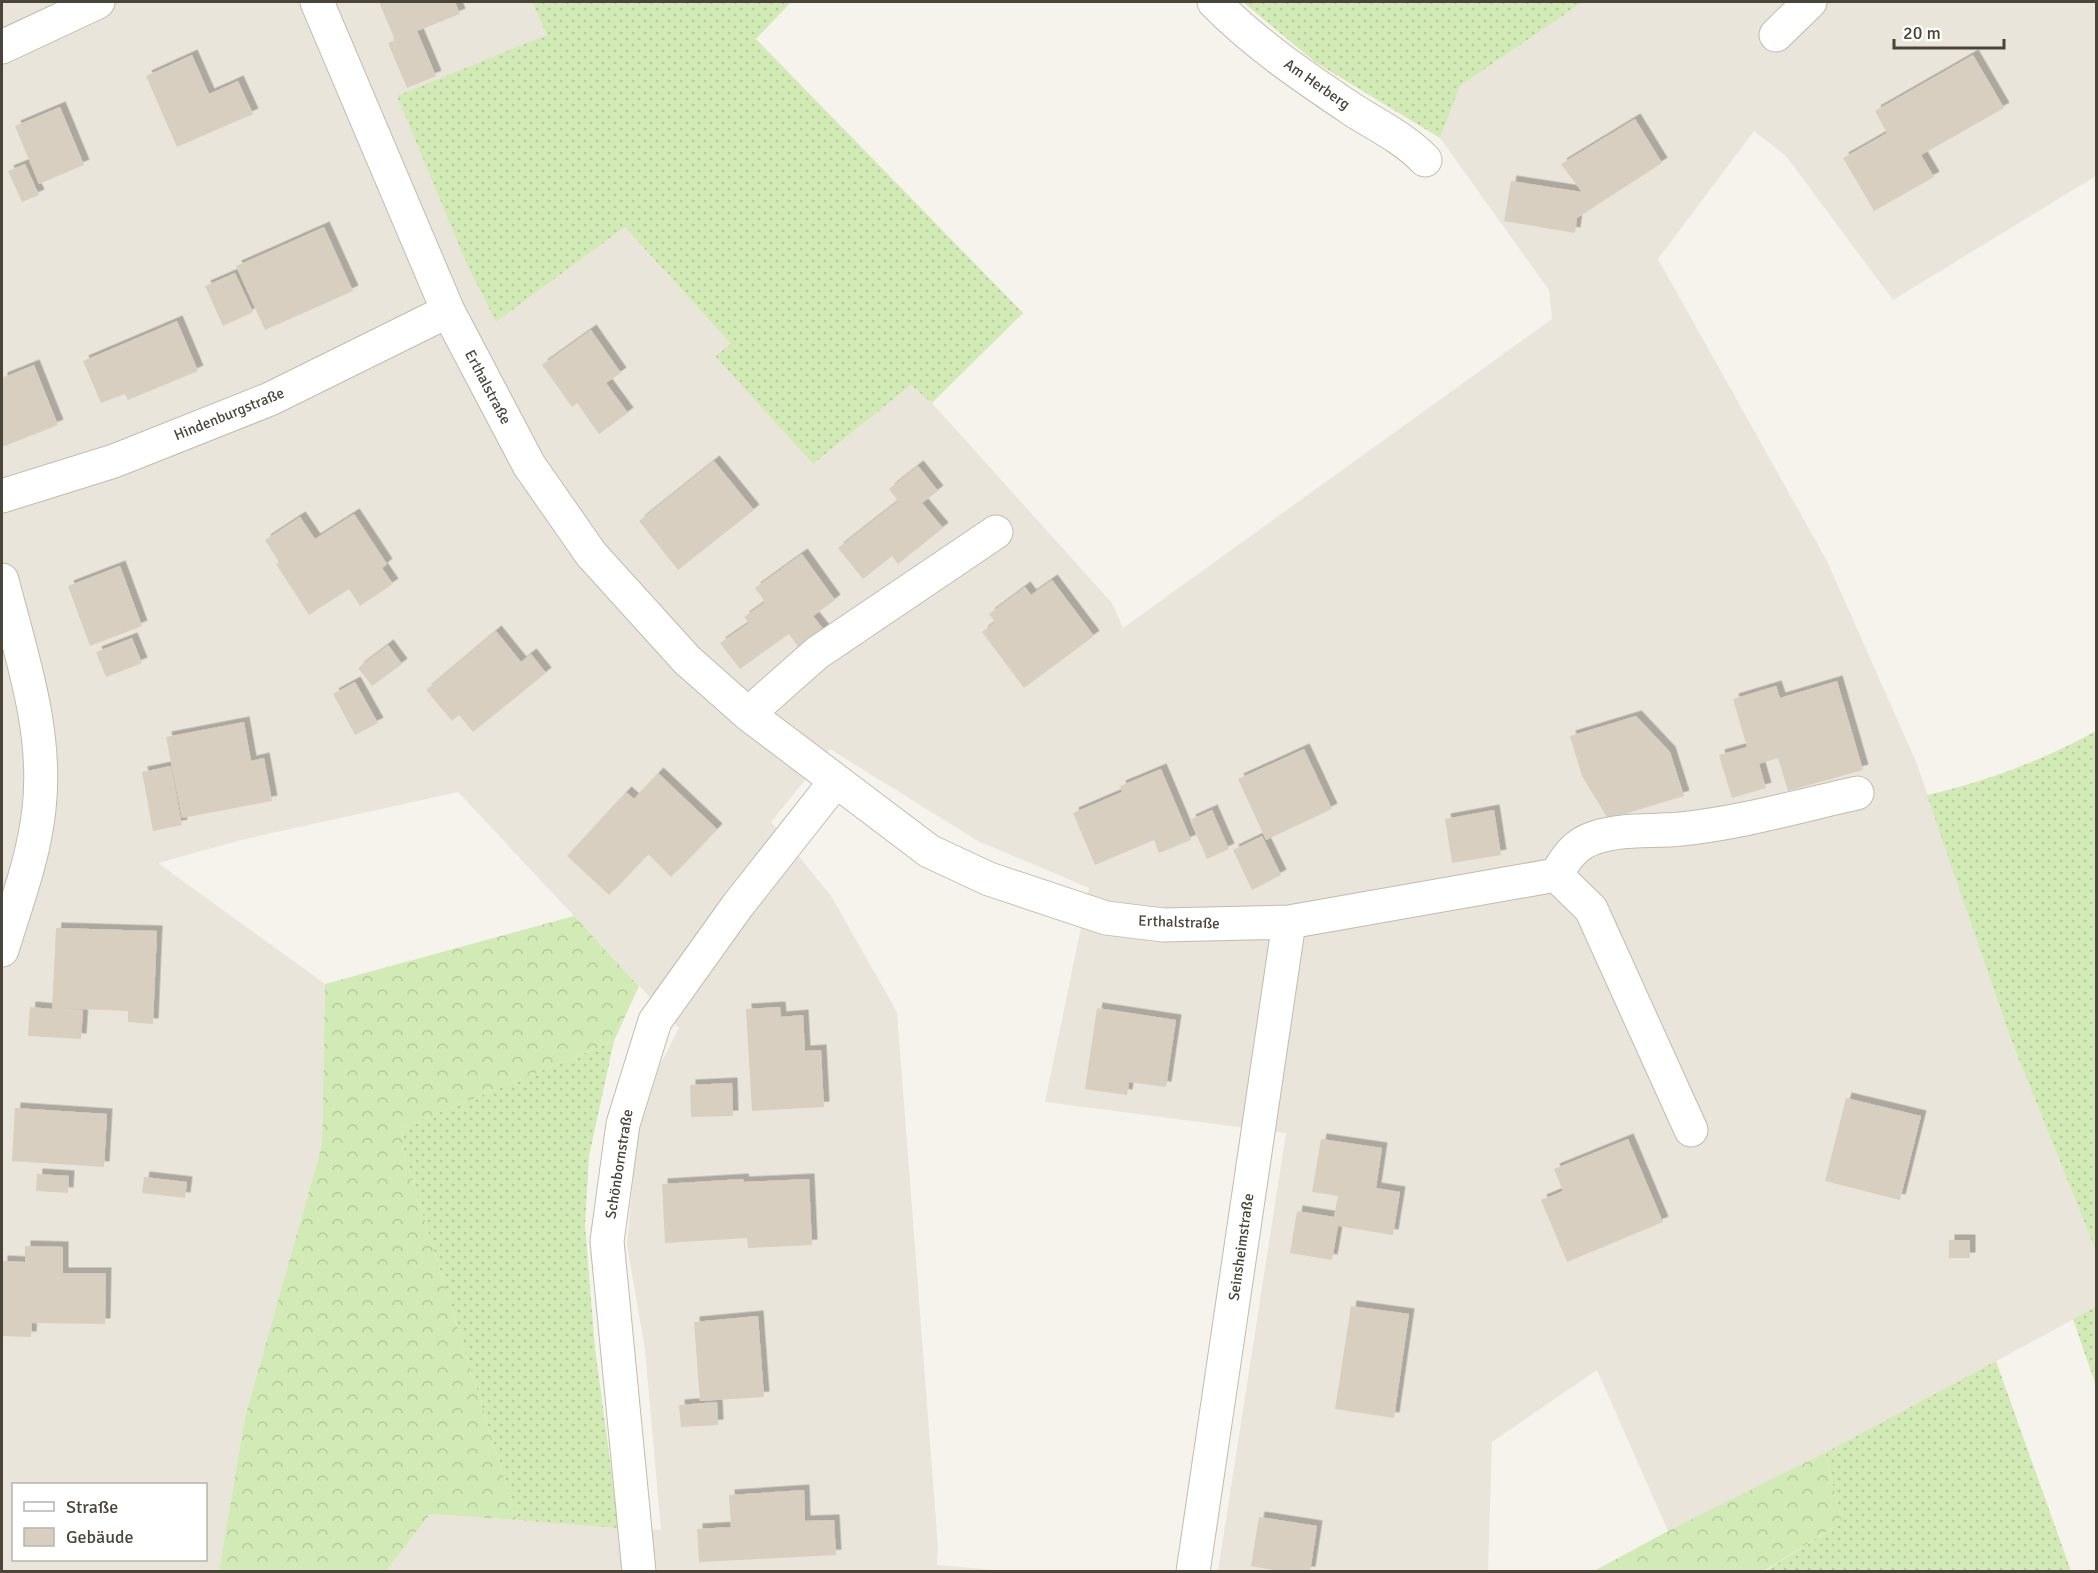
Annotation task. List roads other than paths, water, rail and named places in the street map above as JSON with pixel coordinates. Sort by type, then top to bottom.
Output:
[{"type":"street","points":[[2,47],[98,2]]},
{"type":"street","name":"Erthalstraße","points":[[317,2],[448,311],[528,465],[591,554],[687,660],[748,714],[929,851],[989,879],[1106,918],[1163,925],[1289,922],[1556,875]]},
{"type":"street","name":"Am Herberg","points":[[1214,2],[1297,72],[1365,118],[1408,142],[1425,160]]},
{"type":"street","points":[[1776,34],[1810,2]]},
{"type":"street","name":"Hindenburgstraße","points":[[2,496],[114,461],[270,399],[448,311]]},
{"type":"street","points":[[748,714],[817,653],[996,532]]},
{"type":"street","points":[[2,580],[38,722],[40,768],[39,809],[31,855],[2,951]]},
{"type":"street","name":"Schönbornstraße","points":[[639,1572],[607,1241],[622,1124],[655,1022],[738,905],[835,782]]},
{"type":"street","points":[[1691,1130],[1591,909],[1556,875],[1570,852],[1592,838],[1628,830],[1680,830],[1857,794]]},
{"type":"street","name":"Seinsheimstraße","points":[[1193,1572],[1289,922]]}]
